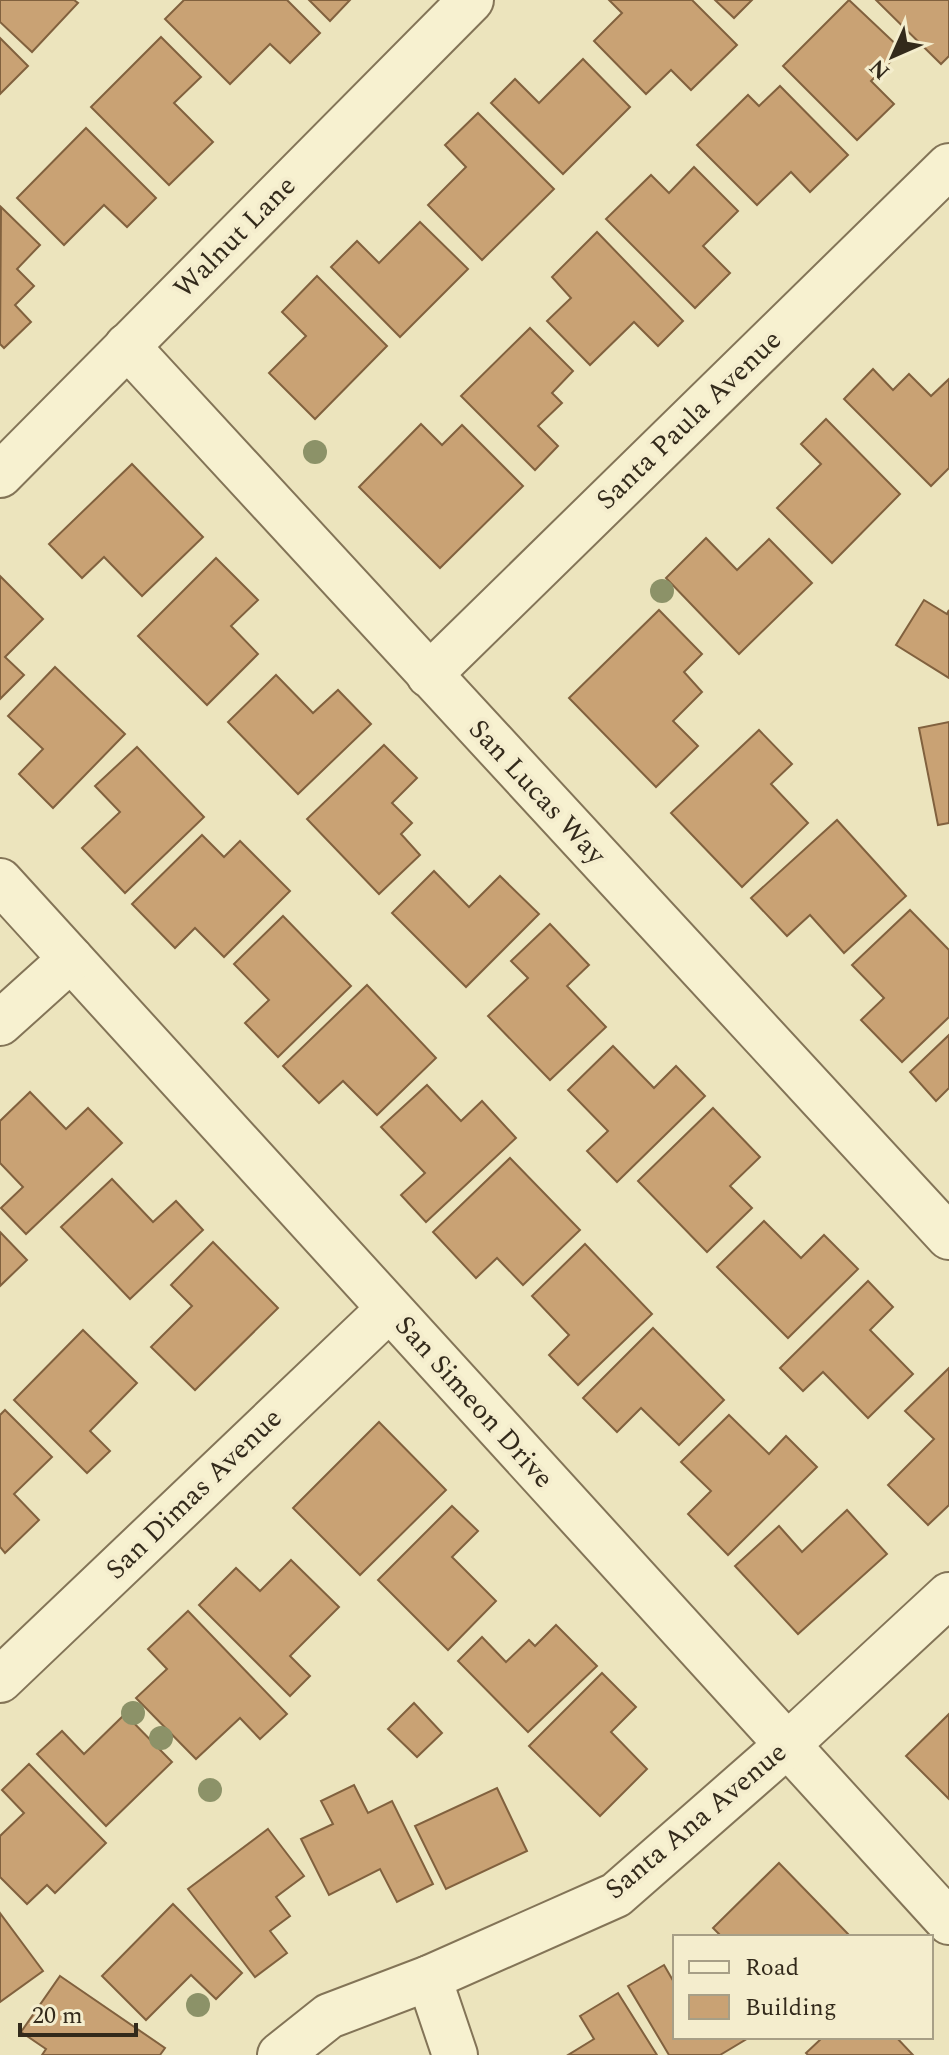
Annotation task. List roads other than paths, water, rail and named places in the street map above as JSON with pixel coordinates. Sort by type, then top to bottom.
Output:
[{"type":"street","name":"Walnut Lane","points":[[0,475],[471,0]]},
{"type":"street","name":"Santa Paula Avenue","points":[[429,675],[949,166]]},
{"type":"street","name":"San Lucas Way","points":[[127,346],[949,1237]]},
{"type":"street","name":"San Simeon Drive","points":[[0,881],[949,1922]]},
{"type":"street","points":[[0,1023],[71,959]]},
{"type":"street","name":"San Dimas Avenue","points":[[0,1680],[389,1309]]},
{"type":"street","name":"Santa Ana Avenue","points":[[280,2055],[329,2016],[429,1978],[616,1895],[786,1746],[949,1595]]},
{"type":"street","points":[[429,1978],[455,2055]]}]
